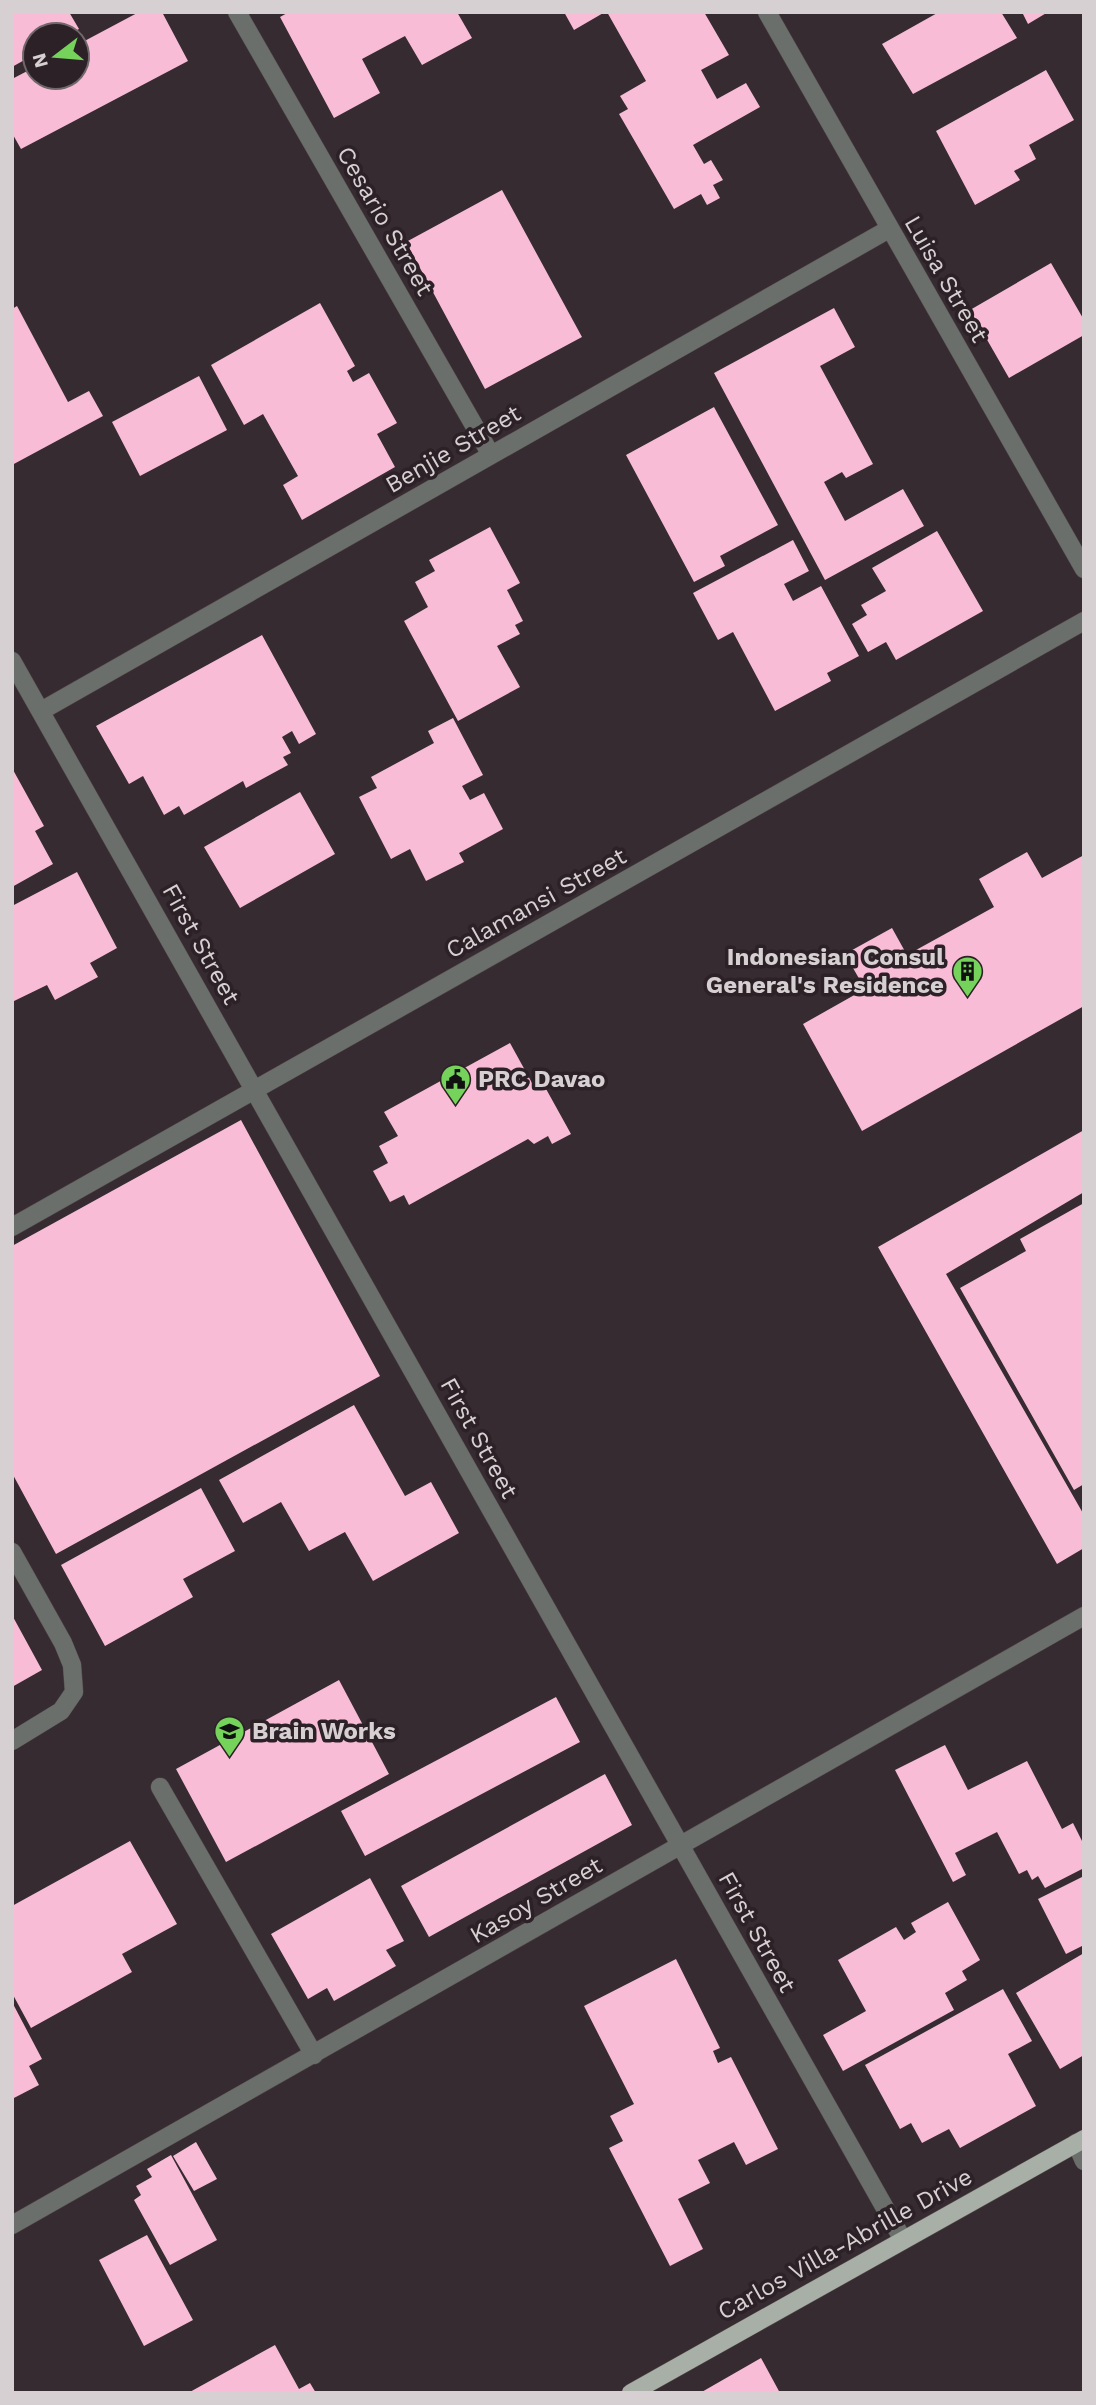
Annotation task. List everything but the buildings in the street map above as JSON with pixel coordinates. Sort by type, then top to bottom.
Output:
[{"type":"main road","name":"Carlos Villa-Abrille Drive","points":[[631,2393],[1080,2141]]},
{"type":"street","name":"Cesario Street","points":[[237,12],[491,455]]},
{"type":"street","name":"Luisa Street","points":[[767,12],[1084,569]]},
{"type":"street","name":"Benjie Street","points":[[41,711],[889,229]]},
{"type":"street","name":"Calamansi Street","points":[[12,1227],[1084,621]]},
{"type":"street","name":"First Street","points":[[12,660],[903,2240]]},
{"type":"street","points":[[12,1552],[63,1643],[72,1665],[74,1692],[61,1711],[12,1741]]},
{"type":"street","name":"Kasoy Street","points":[[12,2225],[1084,1616]]},
{"type":"street","points":[[160,1787],[314,2055]]},
{"type":"street","points":[[1080,2141],[1084,2161]]},
{"type":"place","name":"Indonesian Consul General's Residence","points":[[967,998]]},
{"type":"place","name":"PRC Davao","points":[[455,1106]]},
{"type":"place","name":"Brain Works","points":[[229,1758]]}]
